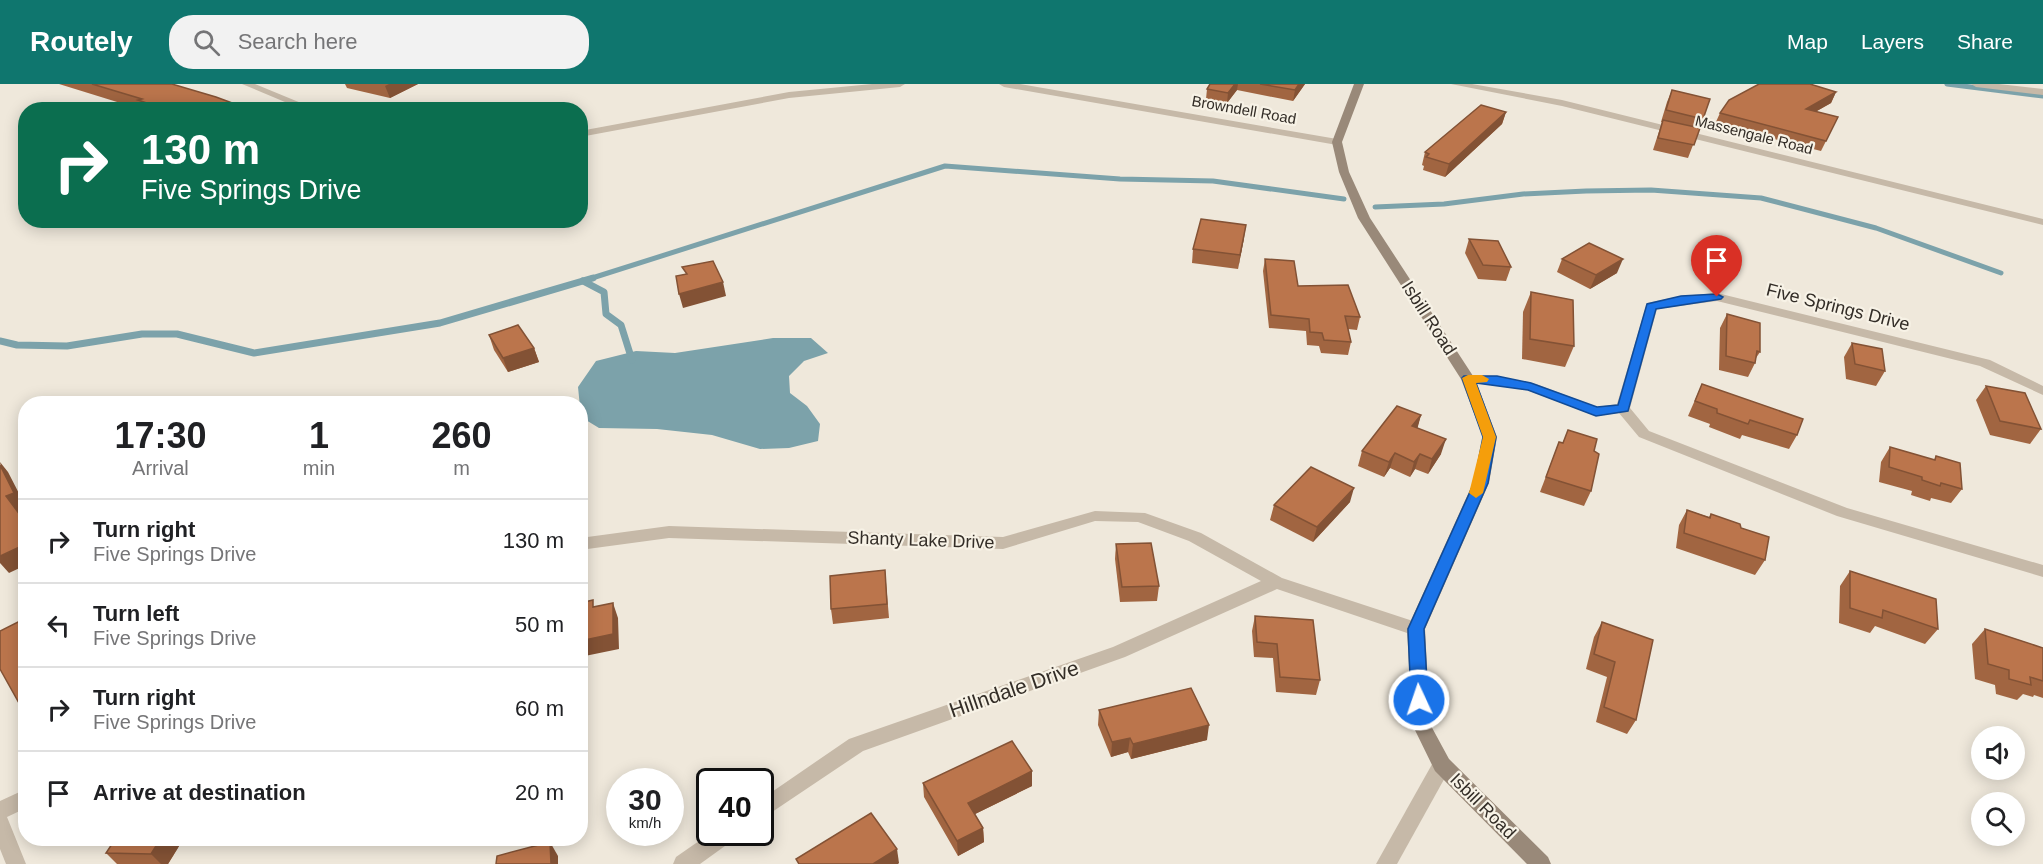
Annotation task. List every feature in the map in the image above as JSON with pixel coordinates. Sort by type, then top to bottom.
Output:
[{"type":"street","points":[[247,84],[293,102]]},
{"type":"street","points":[[588,133],[789,95],[900,84]]},
{"type":"street","name":"Browndell Road","points":[[1004,84],[1337,142]]},
{"type":"street","points":[[1337,142],[1359,84]]},
{"type":"street","name":"Massengale Road","points":[[1456,84],[1562,103],[2043,222]]},
{"type":"street","points":[[1976,84],[2043,92]]},
{"type":"street","name":"Isbill Road","points":[[1337,142],[1344,172],[1364,218],[1468,378],[1490,437],[1481,483],[1416,629],[1420,724],[1442,765],[1541,864]]},
{"type":"street","name":"Five Springs Drive","points":[[1623,408],[1651,306],[1681,300],[1717,297],[1985,363],[2043,392]]},
{"type":"street","points":[[1468,378],[1497,380],[1531,387],[1596,412],[1623,408],[1644,434],[1842,512],[2043,571]]},
{"type":"street","name":"Shanty Lake Drive","points":[[588,543],[669,532],[1004,543],[1095,516],[1139,517],[1195,537],[1276,582],[1416,629]]},
{"type":"street","name":"Hillndale Drive","points":[[774,801],[856,745],[1119,652],[1276,582]]},
{"type":"street","points":[[1386,864],[1442,765]]},
{"type":"street","points":[[0,812],[18,802]]},
{"type":"street","points":[[0,823],[16,864]]},
{"type":"street","points":[[683,864],[709,846]]},
{"type":"water","points":[[773,338],[811,338],[828,353],[804,361],[789,376],[790,393],[807,406],[820,424],[818,441],[789,448],[760,449],[712,435],[657,429],[599,428],[588,421],[588,396],[579,396],[578,387],[596,361],[636,351],[675,353]]},
{"type":"building","points":[[92,84],[172,84],[230,102],[144,102],[138,100],[142,99]]},
{"type":"building","points":[[1210,84],[1235,84],[1228,93],[1207,89]]},
{"type":"building","points":[[1260,84],[1299,84],[1295,90]]},
{"type":"building","points":[[1759,84],[1810,84],[1836,92],[1806,109],[1838,117],[1826,141],[1720,113],[1729,100]]},
{"type":"building","points":[[1672,90],[1710,99],[1703,119],[1666,110]]},
{"type":"building","points":[[1481,105],[1506,112],[1449,164],[1426,157],[1429,154],[1425,152]]},
{"type":"building","points":[[1663,120],[1700,128],[1694,145],[1658,138]]},
{"type":"building","points":[[1201,219],[1246,225],[1240,255],[1193,249]]},
{"type":"building","points":[[1469,239],[1498,241],[1511,267],[1483,265]]},
{"type":"building","points":[[1589,243],[1623,259],[1596,275],[1562,259]]},
{"type":"building","points":[[1265,259],[1294,261],[1298,286],[1348,285],[1360,317],[1345,316],[1351,342],[1324,340],[1322,333],[1310,332],[1309,319],[1271,315]]},
{"type":"building","points":[[713,261],[723,282],[679,294],[676,276],[687,274],[682,267]]},
{"type":"building","points":[[1531,292],[1573,300],[1574,346],[1530,339]]},
{"type":"building","points":[[1727,314],[1760,323],[1760,352],[1757,351],[1755,363],[1726,356]]},
{"type":"building","points":[[518,325],[534,348],[503,358],[489,335]]},
{"type":"building","points":[[1852,343],[1882,349],[1885,371],[1855,364]]},
{"type":"building","points":[[1702,384],[1803,419],[1797,435],[1750,420],[1748,424],[1717,413],[1717,409],[1695,401]]},
{"type":"building","points":[[1986,386],[2025,393],[2041,429],[2000,421]]},
{"type":"building","points":[[1397,406],[1421,415],[1412,426],[1446,439],[1432,459],[1420,454],[1414,462],[1395,453],[1389,462],[1362,451]]},
{"type":"building","points":[[1568,430],[1597,439],[1594,451],[1599,454],[1591,491],[1546,477],[1559,442],[1563,443]]},
{"type":"building","points":[[1890,447],[1935,460],[1936,456],[1960,463],[1962,489],[1941,483],[1940,486],[1922,480],[1922,477],[1889,467]]},
{"type":"building","points":[[0,465],[14,493],[6,496],[18,512],[18,548],[0,556]]},
{"type":"building","points":[[1311,467],[1354,488],[1317,527],[1274,505]]},
{"type":"building","points":[[1687,510],[1710,518],[1711,514],[1740,524],[1741,528],[1769,537],[1765,560],[1684,533]]},
{"type":"building","points":[[1151,543],[1159,586],[1122,587],[1116,544]]},
{"type":"building","points":[[885,570],[887,604],[831,609],[830,576]]},
{"type":"building","points":[[1850,571],[1936,599],[1938,629],[1883,610],[1882,618],[1850,608]]},
{"type":"building","points":[[593,600],[593,607],[613,603],[613,634],[588,639],[588,601]]},
{"type":"building","points":[[1255,616],[1313,620],[1320,680],[1280,677],[1277,644],[1257,642]]},
{"type":"building","points":[[18,622],[18,701],[0,669],[0,631]]},
{"type":"building","points":[[1602,622],[1653,640],[1636,720],[1604,707],[1615,662],[1594,654]]},
{"type":"building","points":[[1985,629],[2043,648],[2043,681],[2030,677],[2031,685],[2009,679],[2009,670],[1988,664]]},
{"type":"building","points":[[1191,688],[1209,725],[1133,744],[1130,738],[1112,742],[1099,710]]},
{"type":"building","points":[[1012,741],[1032,771],[968,803],[983,828],[957,841],[923,783]]},
{"type":"building","points":[[871,813],[897,849],[873,864],[799,864],[796,859]]},
{"type":"building","points":[[111,846],[156,846],[151,854],[106,853]]},
{"type":"building","points":[[535,846],[550,846],[551,864],[496,864],[497,856]]},
{"type":"waterway","points":[[1947,84],[2043,96]]},
{"type":"waterway","points":[[589,279],[945,166],[1120,179],[1213,181],[1344,199]]},
{"type":"waterway","points":[[1375,207],[1444,204],[1523,194],[1586,191],[1651,190],[1761,198],[1876,228],[2001,273]]},
{"type":"waterway","points":[[0,341],[17,345],[67,346],[142,334],[177,334],[254,353],[440,323],[593,278]]},
{"type":"waterway","points":[[583,281],[604,292],[606,314],[621,325],[632,360]]},
{"type":"slow traffic","points":[[1476,493],[1481,483],[1490,437],[1468,378],[1482,379]]},
{"type":"route","points":[[1419,700],[1416,629],[1481,483],[1490,437],[1468,378],[1497,380],[1531,387],[1596,412],[1623,408],[1651,306],[1681,300],[1717,297]]}]
